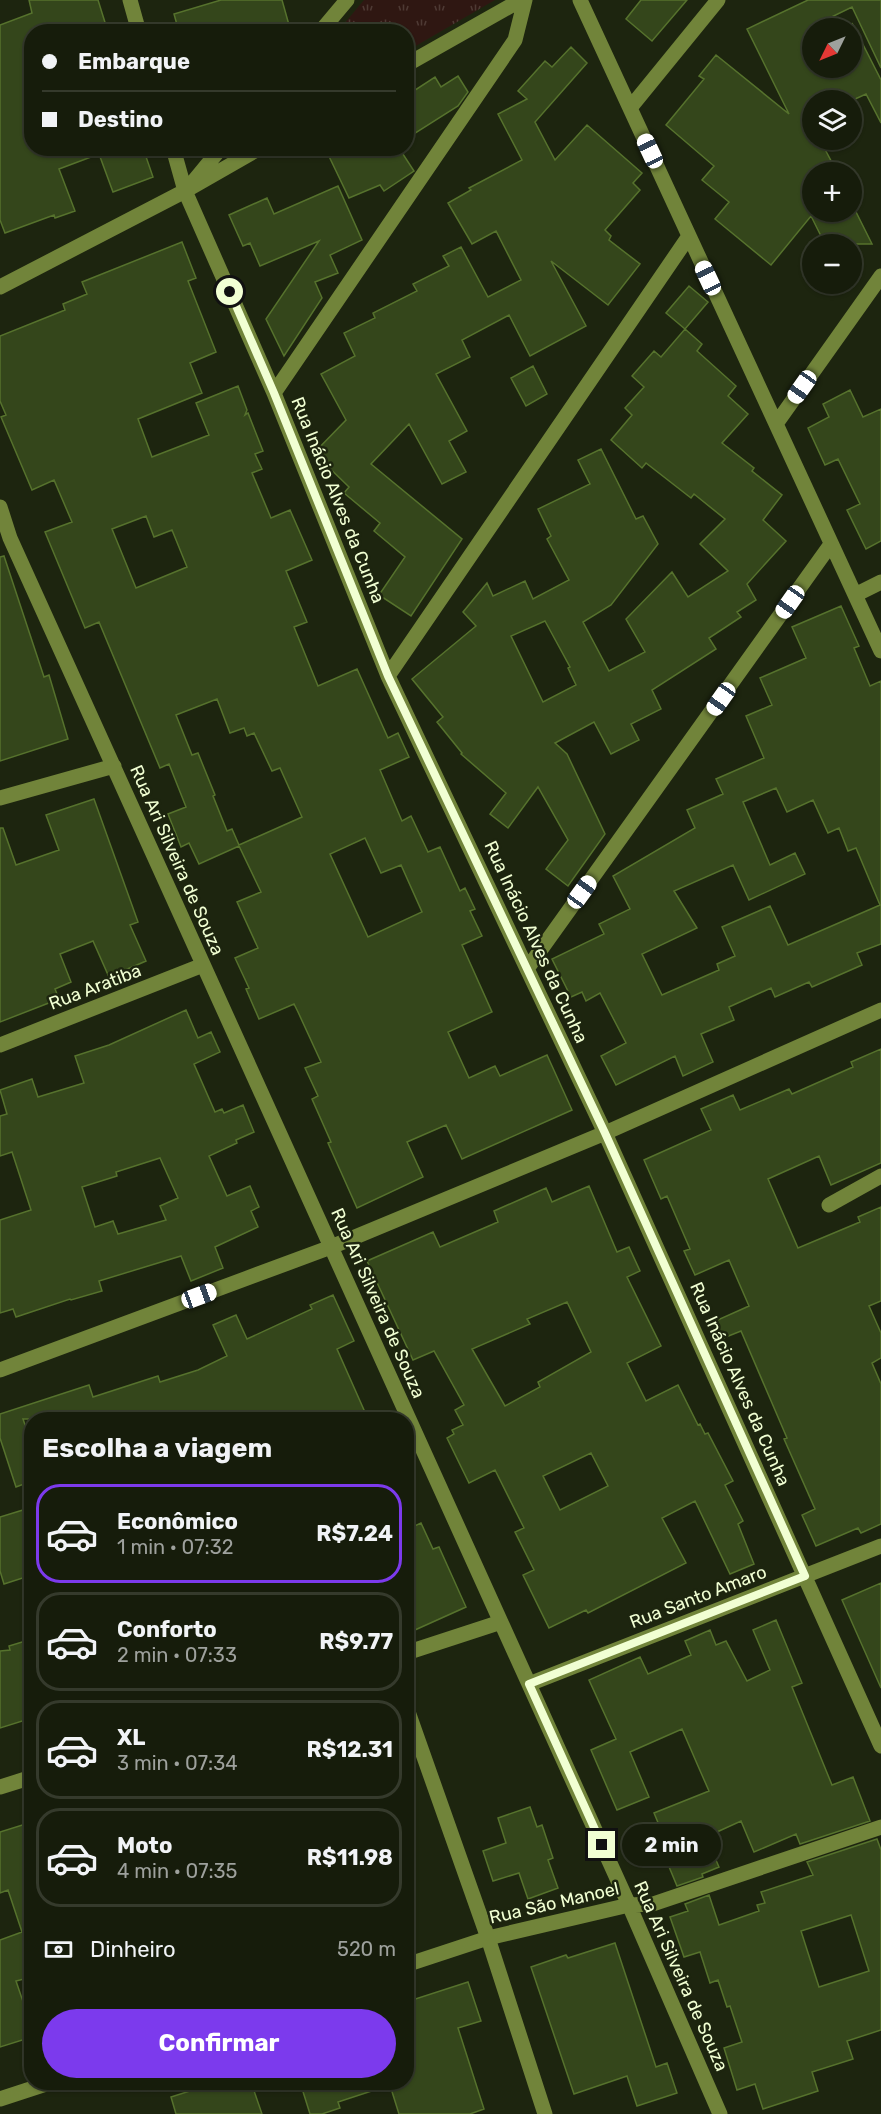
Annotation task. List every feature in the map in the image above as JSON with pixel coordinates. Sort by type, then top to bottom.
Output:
[{"type":"street","points":[[130,0],[137,24]]},
{"type":"street","points":[[327,24],[347,0]]},
{"type":"street","points":[[414,61],[523,0]]},
{"type":"street","points":[[274,393],[515,40],[523,0]]},
{"type":"street","points":[[580,0],[881,651]]},
{"type":"street","points":[[630,108],[718,0]]},
{"type":"street","name":"Rua Inácio Alves da Cunha","points":[[175,156],[185,191],[274,393],[388,676],[605,1133],[881,1746]]},
{"type":"street","points":[[185,191],[214,156]]},
{"type":"street","points":[[0,287],[185,191],[246,156]]},
{"type":"street","points":[[388,676],[689,236]]},
{"type":"street","points":[[776,424],[881,276]]},
{"type":"street","name":"Rua Ari Silveira de Souza","points":[[0,507],[5,539],[114,766],[406,1412]]},
{"type":"street","points":[[527,969],[831,544]]},
{"type":"street","points":[[855,595],[881,582]]},
{"type":"street","points":[[0,798],[114,766]]},
{"type":"street","name":"Rua Aratiba","points":[[0,1045],[203,966]]},
{"type":"street","points":[[0,1370],[331,1248],[605,1133],[881,1010]]},
{"type":"street","points":[[829,1205],[881,1176]]},
{"type":"street","name":"Rua Ari Silveira de Souza","points":[[414,1431],[630,1905],[720,2114]]},
{"type":"street","name":"Rua Santo Amaro","points":[[529,1684],[881,1546]]},
{"type":"street","points":[[414,1650],[501,1622]]},
{"type":"street","points":[[414,1729],[488,1938],[545,2114]]},
{"type":"street","points":[[0,1787],[24,1780]]},
{"type":"street","name":"Rua São Manoel","points":[[414,1962],[488,1938],[630,1905],[653,1904],[881,1827]]},
{"type":"street","points":[[0,2099],[28,2090]]},
{"type":"green space","points":[[364,0],[495,0],[414,47],[414,24],[344,24]]},
{"type":"building","points":[[29,0],[98,0],[106,24],[24,24],[24,156],[94,156],[59,169],[75,211],[55,218],[54,215],[5,233],[0,220],[0,25],[32,13]]},
{"type":"building","points":[[221,0],[282,0],[289,24],[177,24],[174,14]]},
{"type":"building","points":[[641,0],[687,0],[652,41],[626,19]]},
{"type":"building","points":[[808,0],[881,0],[881,68],[862,28],[862,18],[857,18],[852,7],[829,18],[802,18],[802,78],[862,78],[862,43],[881,80],[881,123],[866,94],[862,96],[862,90],[802,90],[802,150],[825,150],[832,162],[802,162],[802,222],[806,222],[771,265],[715,219],[729,202],[702,180],[714,166],[666,125],[704,79],[699,76],[716,55],[789,114],[747,29]]},
{"type":"building","points":[[571,47],[587,63],[535,122],[555,160],[587,125],[642,173],[633,183],[640,190],[605,230],[611,236],[609,240],[640,264],[608,305],[551,261],[586,326],[530,356],[509,315],[462,340],[470,357],[436,374],[467,431],[449,441],[466,472],[442,484],[409,424],[371,464],[462,539],[411,616],[379,595],[405,557],[374,531],[380,523],[344,493],[349,487],[314,453],[346,420],[321,374],[355,356],[344,333],[375,318],[373,313],[417,291],[413,284],[449,266],[443,256],[461,247],[488,297],[521,280],[496,231],[472,244],[448,203],[471,190],[469,188],[522,160],[498,114],[527,99],[518,91],[545,61],[552,67]]},
{"type":"building","points":[[458,76],[468,92],[458,106],[414,134],[414,91],[435,77],[441,87]]},
{"type":"building","points":[[100,156],[146,156],[153,177],[113,192]]},
{"type":"building","points":[[329,156],[404,156],[414,171],[384,191],[380,185],[349,198]]},
{"type":"building","points":[[338,186],[362,240],[330,255],[338,273],[315,282],[322,298],[284,356],[266,319],[319,241],[260,266],[250,243],[243,246],[229,215],[267,198],[274,214]]},
{"type":"building","points":[[814,222],[861,222],[872,244],[862,244],[862,234],[820,234]]},
{"type":"building","points":[[182,242],[196,278],[188,281],[216,352],[190,363],[202,393],[138,419],[152,457],[209,435],[196,403],[238,386],[247,410],[245,415],[248,413],[263,451],[255,454],[262,469],[252,473],[271,518],[290,510],[312,560],[286,571],[307,622],[294,627],[318,686],[357,669],[388,738],[398,733],[409,757],[380,770],[402,821],[411,816],[428,852],[440,847],[460,891],[465,888],[475,909],[470,911],[482,936],[462,945],[492,1012],[448,1032],[469,1078],[495,1066],[500,1076],[547,1055],[572,1110],[462,1159],[446,1125],[407,1142],[423,1177],[357,1208],[328,1143],[331,1142],[312,1099],[318,1096],[305,1068],[321,1062],[298,1012],[294,1004],[259,1019],[246,989],[249,988],[235,958],[258,948],[237,902],[261,892],[239,846],[199,864],[189,843],[181,847],[168,814],[186,807],[169,764],[160,768],[99,622],[85,628],[45,532],[72,522],[54,480],[32,490],[1,417],[6,415],[0,401],[0,336],[65,310],[63,304],[87,294],[82,282]],"holes":[[[146,516],[154,537],[172,530],[187,567],[136,588],[112,529]],[[217,699],[230,733],[244,728],[247,736],[254,733],[272,771],[280,768],[302,817],[239,845],[232,829],[227,831],[198,753],[192,755],[176,715]],[[365,838],[381,873],[401,865],[422,912],[368,937],[330,854]]]},
{"type":"building","points":[[689,286],[708,302],[685,329],[666,313]]},
{"type":"building","points":[[685,329],[702,344],[697,351],[736,386],[728,396],[748,414],[722,443],[754,468],[752,471],[782,495],[763,520],[786,541],[747,584],[756,600],[737,612],[741,617],[709,638],[716,649],[652,690],[661,709],[631,724],[639,740],[611,754],[594,722],[555,743],[567,754],[605,834],[568,886],[546,869],[568,840],[538,787],[508,828],[490,814],[506,793],[461,754],[437,722],[443,717],[412,679],[476,626],[463,612],[487,583],[493,596],[525,581],[533,599],[569,580],[547,539],[551,536],[538,509],[590,484],[578,460],[601,449],[636,519],[643,516],[658,544],[611,605],[583,622],[609,671],[645,652],[626,619],[672,572],[688,597],[728,571],[700,544],[725,519],[694,494],[691,498],[646,463],[642,468],[611,440],[632,415],[625,408],[644,387],[632,376],[654,351],[661,357]],"holes":[[[545,621],[570,667],[568,668],[576,685],[543,702],[511,636]]]},
{"type":"building","points":[[533,366],[547,394],[526,406],[511,378]]},
{"type":"building","points":[[850,390],[863,417],[881,409],[881,541],[866,549],[847,510],[860,504],[838,459],[825,465],[808,428],[829,417],[823,404]]},
{"type":"building","points":[[4,556],[44,677],[49,675],[68,739],[0,761],[0,557]]},
{"type":"building","points":[[841,606],[859,646],[854,648],[870,686],[881,681],[881,944],[857,953],[862,965],[812,987],[809,982],[775,997],[771,988],[729,1007],[734,1020],[701,1034],[713,1062],[683,1076],[675,1056],[616,1085],[601,1056],[626,1043],[600,993],[586,1001],[582,992],[571,997],[552,959],[604,934],[599,924],[630,909],[613,876],[695,828],[687,810],[723,794],[716,779],[764,758],[746,716],[772,705],[760,678],[806,658],[792,627]],"holes":[[[776,788],[787,812],[813,800],[828,833],[839,828],[848,851],[856,848],[880,905],[788,945],[770,906],[722,927],[735,956],[717,964],[719,970],[662,995],[642,954],[697,928],[674,891],[733,865],[749,900],[805,874],[795,853],[770,865],[743,802]]]},
{"type":"building","points":[[94,799],[138,922],[130,925],[146,961],[109,977],[93,941],[60,954],[71,982],[55,989],[59,999],[0,1022],[0,828],[3,828],[16,865],[59,850],[46,815]]},
{"type":"building","points":[[186,1010],[198,1038],[211,1032],[220,1052],[194,1064],[215,1112],[222,1109],[224,1113],[243,1105],[254,1132],[209,1156],[227,1196],[250,1186],[259,1207],[251,1211],[258,1227],[215,1247],[223,1268],[191,1281],[181,1256],[99,1281],[102,1291],[16,1317],[13,1309],[0,1313],[0,1220],[31,1210],[12,1152],[0,1156],[0,1116],[7,1114],[0,1090],[32,1079],[38,1097],[84,1083],[75,1056],[109,1045]],"holes":[[[160,1158],[178,1198],[160,1206],[166,1220],[118,1234],[113,1221],[95,1227],[82,1187],[117,1176],[116,1172]]]},
{"type":"building","points":[[881,1049],[881,1163],[831,1185],[819,1156],[768,1179],[798,1248],[860,1222],[858,1217],[881,1207],[881,1301],[869,1306],[881,1333],[881,1358],[872,1363],[881,1384],[881,1524],[861,1533],[858,1528],[816,1546],[802,1515],[815,1509],[741,1331],[721,1339],[713,1322],[749,1306],[729,1260],[695,1275],[684,1251],[690,1249],[667,1196],[661,1199],[644,1160],[711,1130],[701,1109],[733,1095],[740,1110],[789,1089],[792,1094],[853,1067],[851,1062]]},
{"type":"building","points":[[589,1186],[617,1252],[629,1247],[640,1271],[627,1277],[661,1346],[627,1363],[646,1401],[678,1385],[698,1425],[700,1424],[705,1434],[708,1433],[733,1481],[725,1485],[743,1521],[738,1524],[754,1564],[730,1574],[695,1501],[662,1518],[686,1563],[588,1613],[586,1610],[549,1628],[523,1575],[534,1570],[515,1532],[524,1528],[495,1470],[469,1483],[447,1438],[454,1434],[452,1430],[463,1425],[455,1410],[464,1405],[434,1351],[413,1360],[367,1261],[433,1232],[440,1247],[498,1222],[494,1211],[546,1188],[552,1202]],"holes":[[[567,1302],[591,1352],[538,1382],[540,1387],[505,1406],[472,1349],[530,1324],[527,1319]],[[591,1453],[608,1486],[560,1510],[543,1476]]]},
{"type":"building","points":[[333,1295],[354,1341],[337,1349],[365,1412],[24,1412],[24,1484],[16,1487],[0,1438],[0,1414],[89,1385],[93,1397],[158,1376],[160,1382],[198,1370],[227,1356],[213,1325],[236,1315],[247,1339],[312,1309],[310,1305]]},
{"type":"building","points":[[23,1510],[24,1513],[24,1578],[4,1584],[0,1571],[0,1517]]},
{"type":"building","points":[[421,1523],[433,1549],[439,1547],[466,1607],[414,1630],[414,1526]]},
{"type":"building","points":[[881,1583],[881,1688],[842,1600]]},
{"type":"building","points":[[776,1620],[802,1683],[792,1687],[832,1785],[853,1777],[870,1821],[800,1844],[796,1834],[754,1852],[741,1821],[706,1837],[719,1867],[702,1874],[703,1877],[677,1886],[665,1857],[671,1854],[654,1813],[709,1791],[682,1729],[630,1752],[649,1797],[617,1810],[591,1750],[616,1739],[589,1680],[640,1657],[648,1674],[691,1655],[685,1641],[710,1630],[716,1645],[726,1641],[747,1681],[770,1670],[753,1630]]},
{"type":"building","points":[[24,1641],[24,1720],[0,1728],[0,1651],[10,1650],[9,1646]]},
{"type":"building","points":[[530,1807],[537,1827],[542,1825],[553,1858],[548,1860],[558,1888],[528,1899],[519,1873],[493,1881],[483,1851],[506,1843],[498,1818]]},
{"type":"building","points":[[24,1824],[24,1979],[16,1981],[24,2004],[24,2040],[0,2047],[0,1940],[22,1932],[8,1890],[0,1893],[0,1832]]},
{"type":"building","points":[[877,1839],[881,1850],[881,2030],[847,2041],[853,2059],[812,2072],[818,2091],[763,2109],[755,2084],[737,2090],[724,2048],[742,2042],[730,2006],[727,2007],[718,1980],[710,1983],[700,1952],[684,1957],[670,1917],[688,1911],[685,1904],[709,1895],[719,1925],[759,1911],[757,1905],[765,1903],[761,1892],[813,1875],[807,1862]],"holes":[[[851,1915],[869,1971],[819,1987],[801,1931]]]},
{"type":"building","points":[[615,1943],[656,2067],[667,2063],[677,2093],[637,2106],[627,2076],[574,2094],[531,1967],[566,1955],[568,1958]]},
{"type":"building","points":[[468,1982],[481,2021],[458,2028],[484,2109],[470,2114],[399,2114],[392,2090],[414,2090],[414,1999]]},
{"type":"building","points":[[193,2090],[254,2090],[262,2114],[176,2114],[171,2097]]},
{"type":"building","points":[[302,2090],[375,2090],[338,2102],[340,2108],[322,2114],[310,2114]]},
{"type":"route","points":[[230,292],[274,393],[388,676],[605,1133],[805,1576],[529,1684],[602,1845]]}]
